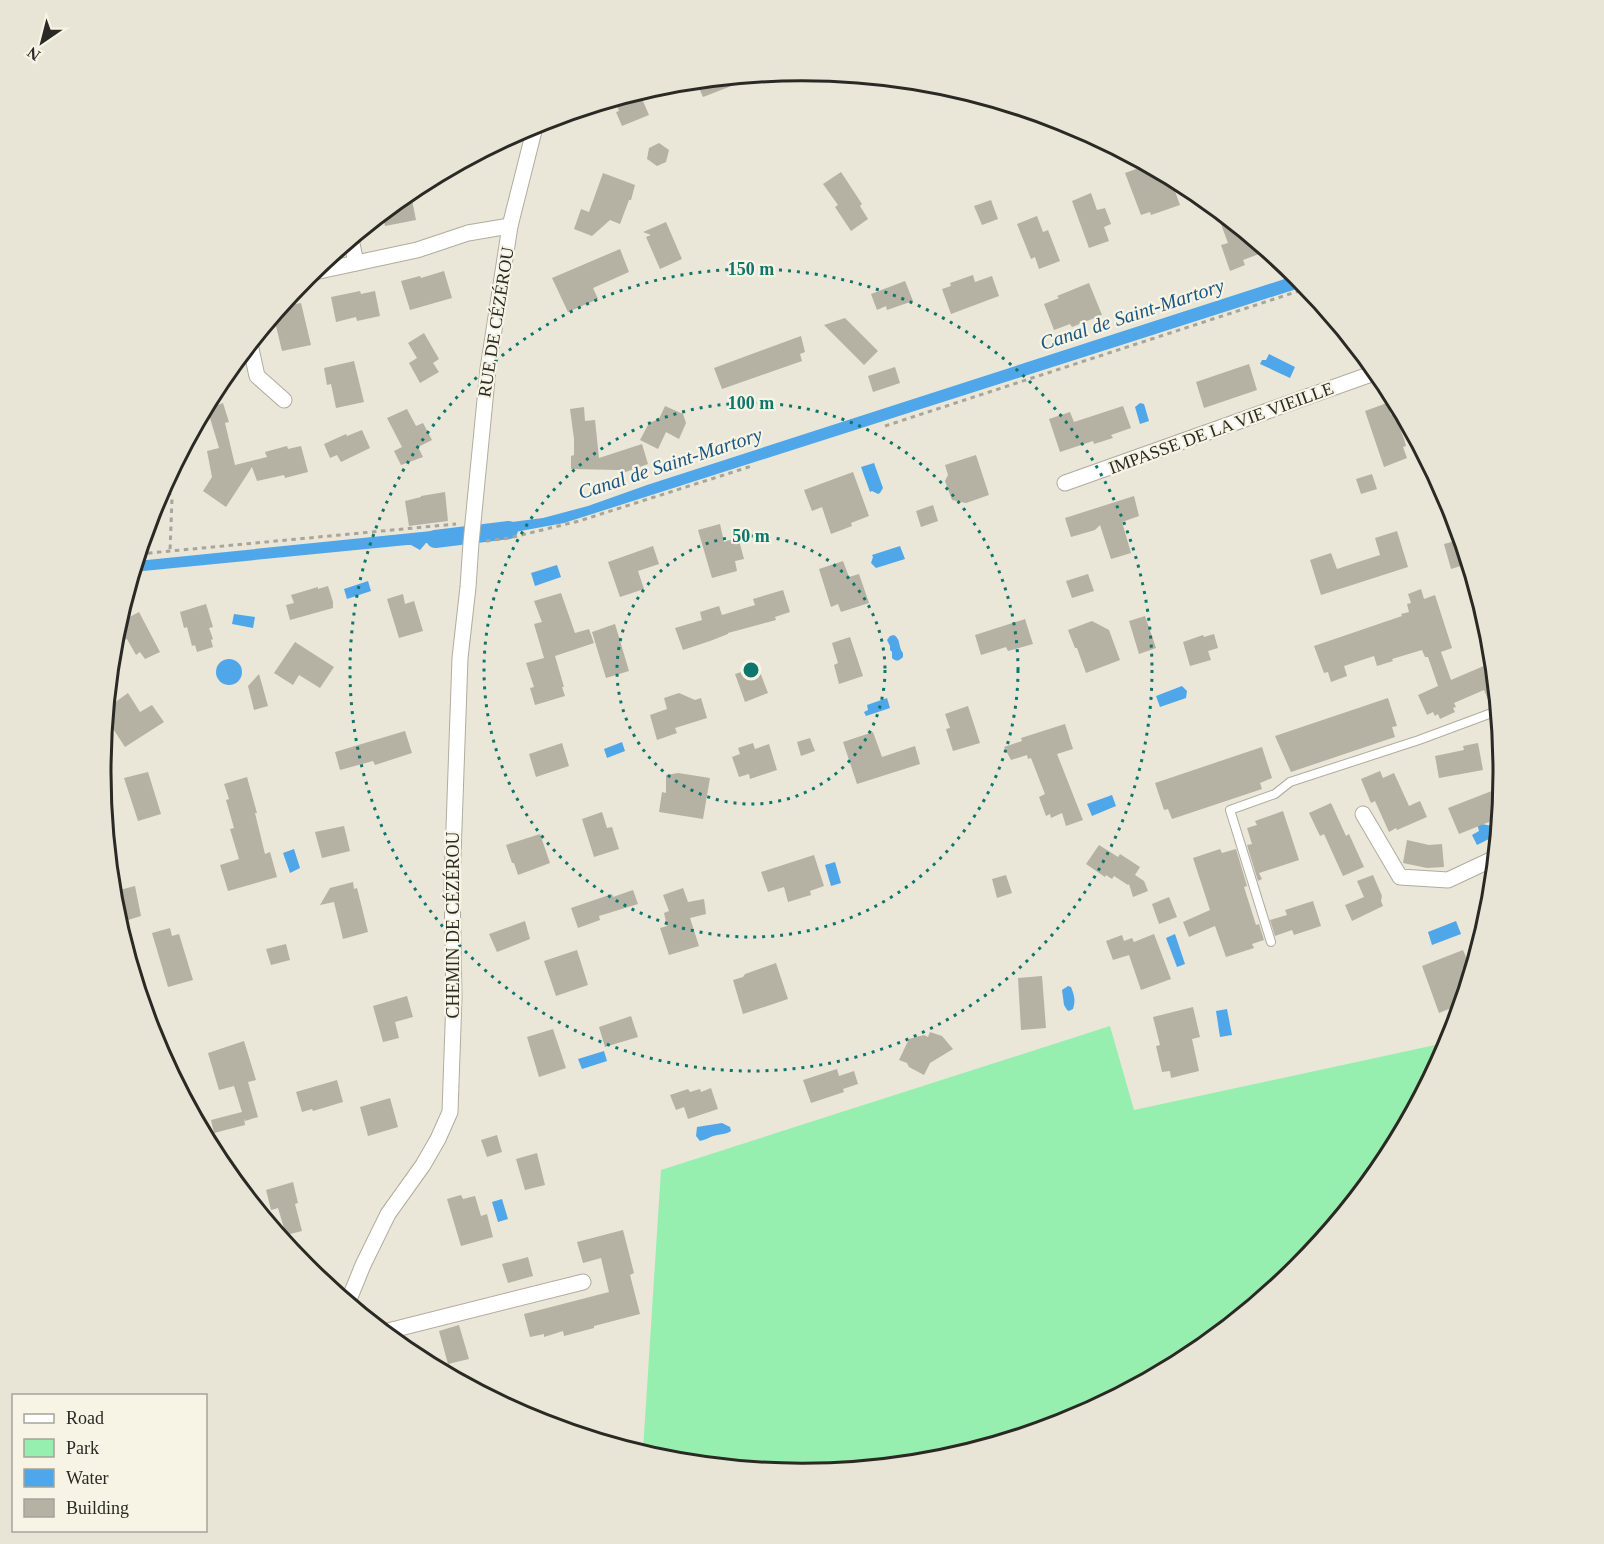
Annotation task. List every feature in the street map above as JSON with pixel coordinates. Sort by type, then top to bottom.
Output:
[{"type":"street","name":"RUE DE CÉZÉROU","points":[[473,523],[484,395],[510,226],[533,136]]},
{"type":"street","points":[[328,269],[417,250],[468,233],[510,226]]},
{"type":"street","points":[[353,247],[356,263]]},
{"type":"street","points":[[252,354],[257,376],[284,400]]},
{"type":"street","name":"IMPASSE DE LA VIE VIEILLE","points":[[1065,483],[1368,375]]},
{"type":"street","name":"CHEMIN DE CÉZÉROU","points":[[351,1296],[388,1214],[423,1165],[450,1112],[454,998],[452,884],[459,680],[473,523]]},
{"type":"street","points":[[1363,814],[1400,877],[1448,880],[1487,862]]},
{"type":"street","points":[[394,1329],[583,1282]]},
{"type":"lane","points":[[1271,942],[1230,810],[1275,794],[1290,782],[1419,740],[1490,713]]},
{"type":"path","points":[[885,426],[1299,291]]},
{"type":"path","points":[[471,543],[509,538],[579,521],[752,466]]},
{"type":"path","points":[[170,494],[172,499],[170,551]]},
{"type":"path","points":[[147,553],[473,523]]},
{"type":"green space","points":[[1110,1026],[1134,1110],[1436,1045],[1422,1078],[1377,1156],[1322,1228],[1258,1292],[1186,1347],[1108,1392],[1024,1426],[937,1450],[847,1462],[802,1463],[757,1462],[712,1457],[643,1444],[661,1170]]},
{"type":"water","points":[[1286,278],[1297,289],[564,523],[484,536],[485,528],[490,525],[543,518],[588,506]]},
{"type":"water","points":[[1269,354],[1295,367],[1290,378],[1260,364]]},
{"type":"water","points":[[1140,403],[1144,404],[1149,421],[1140,424],[1135,407]]},
{"type":"water","points":[[874,463],[883,488],[878,494],[870,492],[861,467]]},
{"type":"water","points":[[461,528],[460,542],[426,543],[420,550],[407,545],[142,571],[145,560]]},
{"type":"water","points":[[900,546],[905,559],[876,568],[871,563],[872,555]]},
{"type":"water","points":[[557,565],[561,577],[535,586],[531,573]]},
{"type":"water","points":[[368,581],[371,591],[347,599],[344,589]]},
{"type":"water","points":[[234,614],[255,617],[253,628],[232,624]]},
{"type":"water","points":[[894,635],[903,653],[903,657],[898,660],[892,658],[887,640]]},
{"type":"water","points":[[229,659],[238,663],[242,672],[238,681],[229,685],[220,681],[216,672],[220,663]]},
{"type":"water","points":[[1182,686],[1187,691],[1186,698],[1160,707],[1156,696]]},
{"type":"water","points":[[887,698],[890,708],[866,716],[864,712],[868,710],[867,705]]},
{"type":"water","points":[[622,742],[625,751],[607,758],[604,749]]},
{"type":"water","points":[[1112,795],[1116,806],[1092,816],[1087,804]]},
{"type":"water","points":[[1477,823],[1491,826],[1489,839],[1477,845],[1472,835],[1479,831]]},
{"type":"water","points":[[294,849],[300,868],[290,873],[283,853]]},
{"type":"water","points":[[835,862],[841,883],[831,886],[825,865]]},
{"type":"water","points":[[1456,921],[1461,934],[1432,945],[1428,932]]},
{"type":"water","points":[[1175,934],[1185,964],[1177,967],[1166,938]]},
{"type":"water","points":[[1068,986],[1071,987],[1074,995],[1073,1009],[1069,1011],[1064,1005],[1062,990]]},
{"type":"water","points":[[1227,1009],[1232,1035],[1220,1037],[1216,1011]]},
{"type":"water","points":[[604,1051],[607,1061],[582,1069],[578,1059]]},
{"type":"water","points":[[722,1123],[730,1127],[731,1131],[700,1141],[696,1136],[697,1127]]},
{"type":"water","points":[[502,1199],[508,1219],[498,1222],[492,1202]]},
{"type":"building","points":[[736,84],[703,97],[699,89]]},
{"type":"building","points":[[643,100],[649,115],[622,126],[616,112],[619,111],[617,107]]},
{"type":"building","points":[[659,143],[669,150],[666,162],[657,166],[647,159],[649,148]]},
{"type":"building","points":[[1138,168],[1148,174],[1175,190],[1180,205],[1151,215],[1150,212],[1141,215],[1125,173]]},
{"type":"building","points":[[841,172],[862,204],[860,206],[868,219],[851,231],[835,207],[838,205],[823,184]]},
{"type":"building","points":[[603,173],[635,185],[620,224],[610,220],[592,236],[574,229],[581,209],[589,212]]},
{"type":"building","points":[[1091,193],[1097,210],[1105,208],[1111,224],[1104,227],[1109,241],[1089,248],[1072,201]]},
{"type":"building","points":[[991,200],[998,219],[982,225],[974,206]]},
{"type":"building","points":[[412,201],[416,220],[385,226],[384,222]]},
{"type":"building","points":[[1037,216],[1043,232],[1048,230],[1060,261],[1039,269],[1035,257],[1031,259],[1017,224]]},
{"type":"building","points":[[666,222],[682,259],[660,269],[646,237],[651,235],[643,232]]},
{"type":"building","points":[[1220,222],[1260,254],[1243,260],[1245,265],[1230,271],[1221,245],[1228,243]]},
{"type":"building","points":[[620,249],[629,272],[593,288],[598,299],[568,312],[552,278]]},
{"type":"building","points":[[444,271],[452,298],[410,310],[401,281]]},
{"type":"building","points":[[973,275],[975,282],[992,276],[999,296],[951,314],[942,289],[951,286],[950,283]]},
{"type":"building","points":[[905,281],[913,301],[887,310],[886,306],[877,310],[871,294]]},
{"type":"building","points":[[1089,283],[1102,315],[1072,327],[1070,324],[1054,330],[1044,304]]},
{"type":"building","points":[[360,291],[361,294],[375,291],[380,316],[357,321],[356,317],[336,322],[331,297]]},
{"type":"building","points":[[301,303],[311,345],[282,351],[276,326],[274,326],[293,305]]},
{"type":"building","points":[[845,318],[878,351],[864,365],[824,325]]},
{"type":"building","points":[[424,333],[439,359],[433,363],[439,372],[420,383],[409,363],[417,358],[408,343]]},
{"type":"building","points":[[801,336],[805,352],[800,354],[802,361],[722,389],[714,368]]},
{"type":"building","points":[[354,361],[364,402],[336,408],[331,384],[327,385],[324,368]]},
{"type":"building","points":[[1249,364],[1257,390],[1204,408],[1196,382]]},
{"type":"building","points":[[895,367],[900,383],[873,392],[868,376]]},
{"type":"building","points":[[223,403],[229,422],[225,423],[235,465],[267,457],[265,452],[287,446],[288,449],[301,446],[308,472],[285,478],[284,475],[257,481],[252,467],[226,507],[203,491],[212,477],[207,451],[219,448],[210,418],[218,404]]},
{"type":"building","points":[[1386,403],[1404,439],[1406,446],[1403,447],[1407,458],[1384,467],[1365,411]]},
{"type":"building","points":[[665,406],[683,414],[686,423],[679,439],[666,432],[658,449],[640,440],[649,423],[659,419]]},
{"type":"building","points":[[1123,406],[1131,428],[1111,435],[1113,438],[1094,444],[1093,441],[1060,452],[1049,419],[1070,412],[1074,422]]},
{"type":"building","points":[[584,407],[585,421],[595,420],[599,458],[642,444],[648,464],[620,474],[619,470],[571,469],[574,439],[570,409]]},
{"type":"building","points":[[407,409],[416,426],[423,423],[432,440],[418,447],[423,457],[401,465],[394,451],[402,447],[387,418]]},
{"type":"building","points":[[362,430],[370,448],[341,462],[337,455],[330,458],[324,444]]},
{"type":"building","points":[[976,455],[989,495],[966,503],[952,500],[945,481],[948,475],[945,465]]},
{"type":"building","points":[[853,472],[869,516],[831,534],[822,507],[812,511],[804,490]]},
{"type":"building","points":[[1372,474],[1377,489],[1361,494],[1356,479]]},
{"type":"building","points":[[445,492],[448,521],[409,526],[405,501]]},
{"type":"building","points":[[1134,496],[1139,516],[1122,522],[1131,553],[1111,559],[1100,525],[1095,530],[1071,537],[1065,518]]},
{"type":"building","points":[[933,505],[938,521],[921,527],[916,511]]},
{"type":"building","points":[[720,524],[724,542],[738,537],[744,559],[735,561],[737,571],[712,578],[698,530]]},
{"type":"building","points":[[1397,531],[1408,567],[1321,595],[1310,560],[1331,553],[1337,569],[1380,555],[1375,538]]},
{"type":"building","points":[[1453,542],[1461,566],[1451,569],[1444,544]]},
{"type":"building","points":[[653,546],[659,564],[638,571],[644,589],[620,597],[608,562]]},
{"type":"building","points":[[843,561],[849,577],[859,574],[869,603],[841,612],[838,604],[831,607],[819,569]]},
{"type":"building","points":[[1088,574],[1094,591],[1072,598],[1066,581]]},
{"type":"building","points":[[328,586],[333,608],[290,620],[286,605],[294,603],[291,595]]},
{"type":"building","points":[[1421,589],[1424,599],[1435,595],[1452,648],[1441,652],[1451,680],[1484,666],[1489,703],[1484,690],[1454,703],[1455,712],[1440,719],[1438,714],[1435,716],[1433,712],[1427,715],[1418,695],[1438,686],[1428,657],[1425,657],[1422,650],[1377,666],[1374,656],[1344,666],[1347,676],[1331,682],[1328,672],[1324,673],[1314,646],[1402,616],[1401,614],[1409,612],[1407,604],[1411,603],[1408,594]]},
{"type":"building","points":[[783,590],[790,612],[775,617],[776,620],[728,633],[683,650],[675,628],[702,620],[700,612],[719,606],[722,615],[755,605],[753,599]]},
{"type":"building","points":[[561,593],[575,633],[589,629],[594,643],[555,656],[565,696],[535,705],[530,688],[534,687],[526,663],[544,658],[534,624],[542,622],[534,601]]},
{"type":"building","points":[[403,594],[405,604],[414,601],[423,631],[399,638],[387,599]]},
{"type":"building","points":[[206,604],[213,627],[209,628],[213,647],[197,652],[195,645],[192,646],[187,627],[184,628],[180,612]]},
{"type":"building","points":[[139,612],[160,652],[145,659],[140,652],[136,655],[127,639],[123,641],[129,617]]},
{"type":"building","points":[[1145,616],[1156,648],[1139,654],[1129,621]]},
{"type":"building","points":[[1025,619],[1033,644],[1008,651],[1006,647],[981,655],[975,635]]},
{"type":"building","points":[[1092,621],[1109,630],[1120,660],[1086,673],[1068,630]]},
{"type":"building","points":[[615,624],[629,671],[606,678],[592,632]]},
{"type":"building","points":[[1214,634],[1218,648],[1208,651],[1211,660],[1190,666],[1183,642]]},
{"type":"building","points":[[850,637],[863,676],[839,684],[834,665],[838,663],[832,643]]},
{"type":"building","points":[[295,642],[334,667],[320,688],[299,675],[293,685],[274,673]]},
{"type":"building","points":[[758,667],[768,693],[745,702],[735,674]]},
{"type":"building","points":[[259,674],[268,706],[254,710],[248,686]]},
{"type":"building","points":[[128,693],[140,712],[152,705],[164,722],[125,747],[112,727],[115,702]]},
{"type":"building","points":[[679,693],[695,700],[701,698],[707,718],[675,728],[677,733],[657,740],[650,715],[667,709],[664,698]]},
{"type":"building","points":[[1388,698],[1397,726],[1392,727],[1395,737],[1291,772],[1275,736]]},
{"type":"building","points":[[968,706],[980,743],[953,751],[946,729],[950,728],[945,714]]},
{"type":"building","points":[[1065,724],[1073,749],[1057,754],[1083,820],[1066,826],[1062,813],[1051,818],[1050,814],[1046,816],[1039,797],[1045,794],[1031,758],[1028,759],[1027,755],[1011,760],[1004,747],[1022,741],[1021,738]]},
{"type":"building","points":[[405,731],[412,753],[375,765],[373,761],[340,770],[335,752]]},
{"type":"building","points":[[873,732],[882,757],[915,746],[920,764],[857,784],[843,742]]},
{"type":"building","points":[[810,738],[815,751],[801,756],[797,742]]},
{"type":"building","points":[[562,743],[569,766],[536,777],[529,754]]},
{"type":"building","points":[[753,743],[755,749],[769,744],[777,770],[750,779],[749,774],[739,777],[732,757],[740,754],[738,748]]},
{"type":"building","points":[[1478,743],[1483,770],[1439,778],[1435,756],[1464,750],[1463,746]]},
{"type":"building","points":[[1262,747],[1272,778],[1260,783],[1262,789],[1172,819],[1168,809],[1164,810],[1155,783]]},
{"type":"building","points":[[1380,771],[1383,778],[1394,773],[1409,806],[1420,801],[1427,817],[1389,832],[1375,801],[1371,803],[1361,779]]},
{"type":"building","points":[[148,772],[161,814],[138,821],[124,778]]},
{"type":"building","points":[[678,773],[710,778],[703,819],[659,812],[662,792],[666,793],[666,775]]},
{"type":"building","points":[[247,777],[265,854],[270,852],[277,877],[228,891],[220,865],[239,859],[230,829],[234,828],[224,784]]},
{"type":"building","points":[[1493,791],[1492,821],[1459,834],[1448,808]]},
{"type":"building","points":[[1331,803],[1364,867],[1343,876],[1324,834],[1320,836],[1309,813]]},
{"type":"building","points":[[1283,811],[1299,860],[1259,873],[1262,879],[1258,881],[1247,845],[1252,844],[1247,828],[1257,825],[1255,821]]},
{"type":"building","points":[[602,812],[607,828],[612,827],[619,849],[594,857],[582,819]]},
{"type":"building","points":[[344,826],[350,851],[322,858],[315,832]]},
{"type":"building","points":[[540,834],[550,863],[518,875],[506,845]]},
{"type":"building","points":[[1407,840],[1429,845],[1442,844],[1444,867],[1427,868],[1403,863]]},
{"type":"building","points":[[1099,845],[1118,857],[1120,854],[1140,867],[1135,875],[1144,881],[1148,891],[1133,897],[1129,884],[1114,876],[1112,879],[1106,875],[1105,877],[1086,864]]},
{"type":"building","points":[[1220,849],[1222,853],[1236,849],[1247,886],[1244,887],[1256,925],[1259,924],[1264,940],[1252,944],[1254,948],[1226,957],[1215,926],[1189,937],[1183,922],[1210,910],[1193,858]]},
{"type":"building","points":[[814,855],[824,886],[810,891],[811,895],[788,902],[784,887],[768,892],[761,872]]},
{"type":"building","points":[[1006,875],[1012,893],[997,898],[992,879]]},
{"type":"building","points":[[1373,875],[1382,896],[1383,906],[1352,921],[1345,905],[1364,897],[1357,881]]},
{"type":"building","points":[[353,882],[354,889],[357,888],[368,932],[343,939],[334,902],[320,905],[330,888]]},
{"type":"building","points":[[135,886],[141,916],[127,920],[121,890]]},
{"type":"building","points":[[683,888],[688,902],[704,899],[706,914],[690,918],[699,946],[669,955],[660,928],[667,926],[664,913],[669,911],[663,895]]},
{"type":"building","points":[[633,890],[638,904],[599,916],[600,920],[578,928],[571,908],[612,894],[613,897]]},
{"type":"building","points":[[1169,897],[1177,917],[1159,924],[1152,904]]},
{"type":"building","points":[[1313,901],[1321,926],[1294,935],[1292,930],[1275,936],[1270,920],[1287,915],[1285,910]]},
{"type":"building","points":[[525,921],[530,939],[497,952],[489,934]]},
{"type":"building","points":[[170,928],[172,936],[179,934],[193,980],[168,987],[152,933]]},
{"type":"building","points":[[1154,934],[1171,979],[1141,990],[1129,955],[1113,960],[1106,941],[1122,935],[1124,941],[1132,938],[1134,942]]},
{"type":"building","points":[[286,944],[290,960],[271,965],[266,949]]},
{"type":"building","points":[[577,950],[588,985],[556,996],[544,961]]},
{"type":"building","points":[[1463,950],[1467,959],[1451,1008],[1439,1013],[1422,966]]},
{"type":"building","points":[[776,963],[788,999],[743,1014],[733,980]]},
{"type":"building","points":[[1042,976],[1046,1028],[1021,1030],[1018,978]]},
{"type":"building","points":[[407,996],[413,1017],[395,1022],[399,1038],[383,1042],[373,1006]]},
{"type":"building","points":[[1193,1007],[1200,1037],[1192,1039],[1199,1071],[1171,1078],[1170,1071],[1162,1072],[1156,1046],[1160,1045],[1153,1017]]},
{"type":"building","points":[[631,1016],[638,1037],[605,1047],[599,1027]]},
{"type":"building","points":[[553,1029],[566,1068],[539,1077],[527,1037]]},
{"type":"building","points":[[930,1032],[942,1036],[953,1049],[930,1063],[924,1075],[899,1060],[909,1039],[924,1035],[928,1037]]},
{"type":"building","points":[[244,1041],[256,1080],[248,1082],[258,1117],[245,1121],[244,1118],[245,1125],[214,1133],[211,1120],[242,1112],[234,1086],[219,1090],[208,1053]]},
{"type":"building","points":[[837,1069],[839,1076],[854,1071],[858,1084],[843,1089],[844,1092],[811,1103],[803,1080]]},
{"type":"building","points":[[337,1080],[343,1102],[302,1112],[296,1092]]},
{"type":"building","points":[[711,1088],[718,1109],[688,1119],[684,1107],[676,1110],[670,1095],[688,1089],[690,1092],[700,1089],[701,1092]]},
{"type":"building","points":[[390,1098],[398,1127],[368,1136],[360,1107]]},
{"type":"building","points":[[497,1135],[502,1152],[487,1157],[481,1140]]},
{"type":"building","points":[[537,1153],[545,1185],[525,1190],[516,1159]]},
{"type":"building","points":[[293,1182],[298,1203],[295,1204],[302,1231],[288,1234],[285,1231],[278,1208],[271,1210],[266,1190]]},
{"type":"building","points":[[461,1195],[463,1199],[475,1196],[481,1216],[487,1214],[493,1237],[461,1246],[447,1199]]},
{"type":"building","points":[[623,1230],[634,1273],[630,1275],[640,1314],[564,1336],[563,1331],[544,1337],[544,1334],[530,1337],[524,1314],[609,1292],[601,1258],[583,1263],[577,1242]]},
{"type":"building","points":[[528,1257],[533,1276],[508,1283],[502,1264]]},
{"type":"building","points":[[459,1325],[469,1359],[448,1364],[439,1331]]},
{"type":"waterway","name":"Canal de Saint-Martory","points":[[435,539],[509,530]]}]
